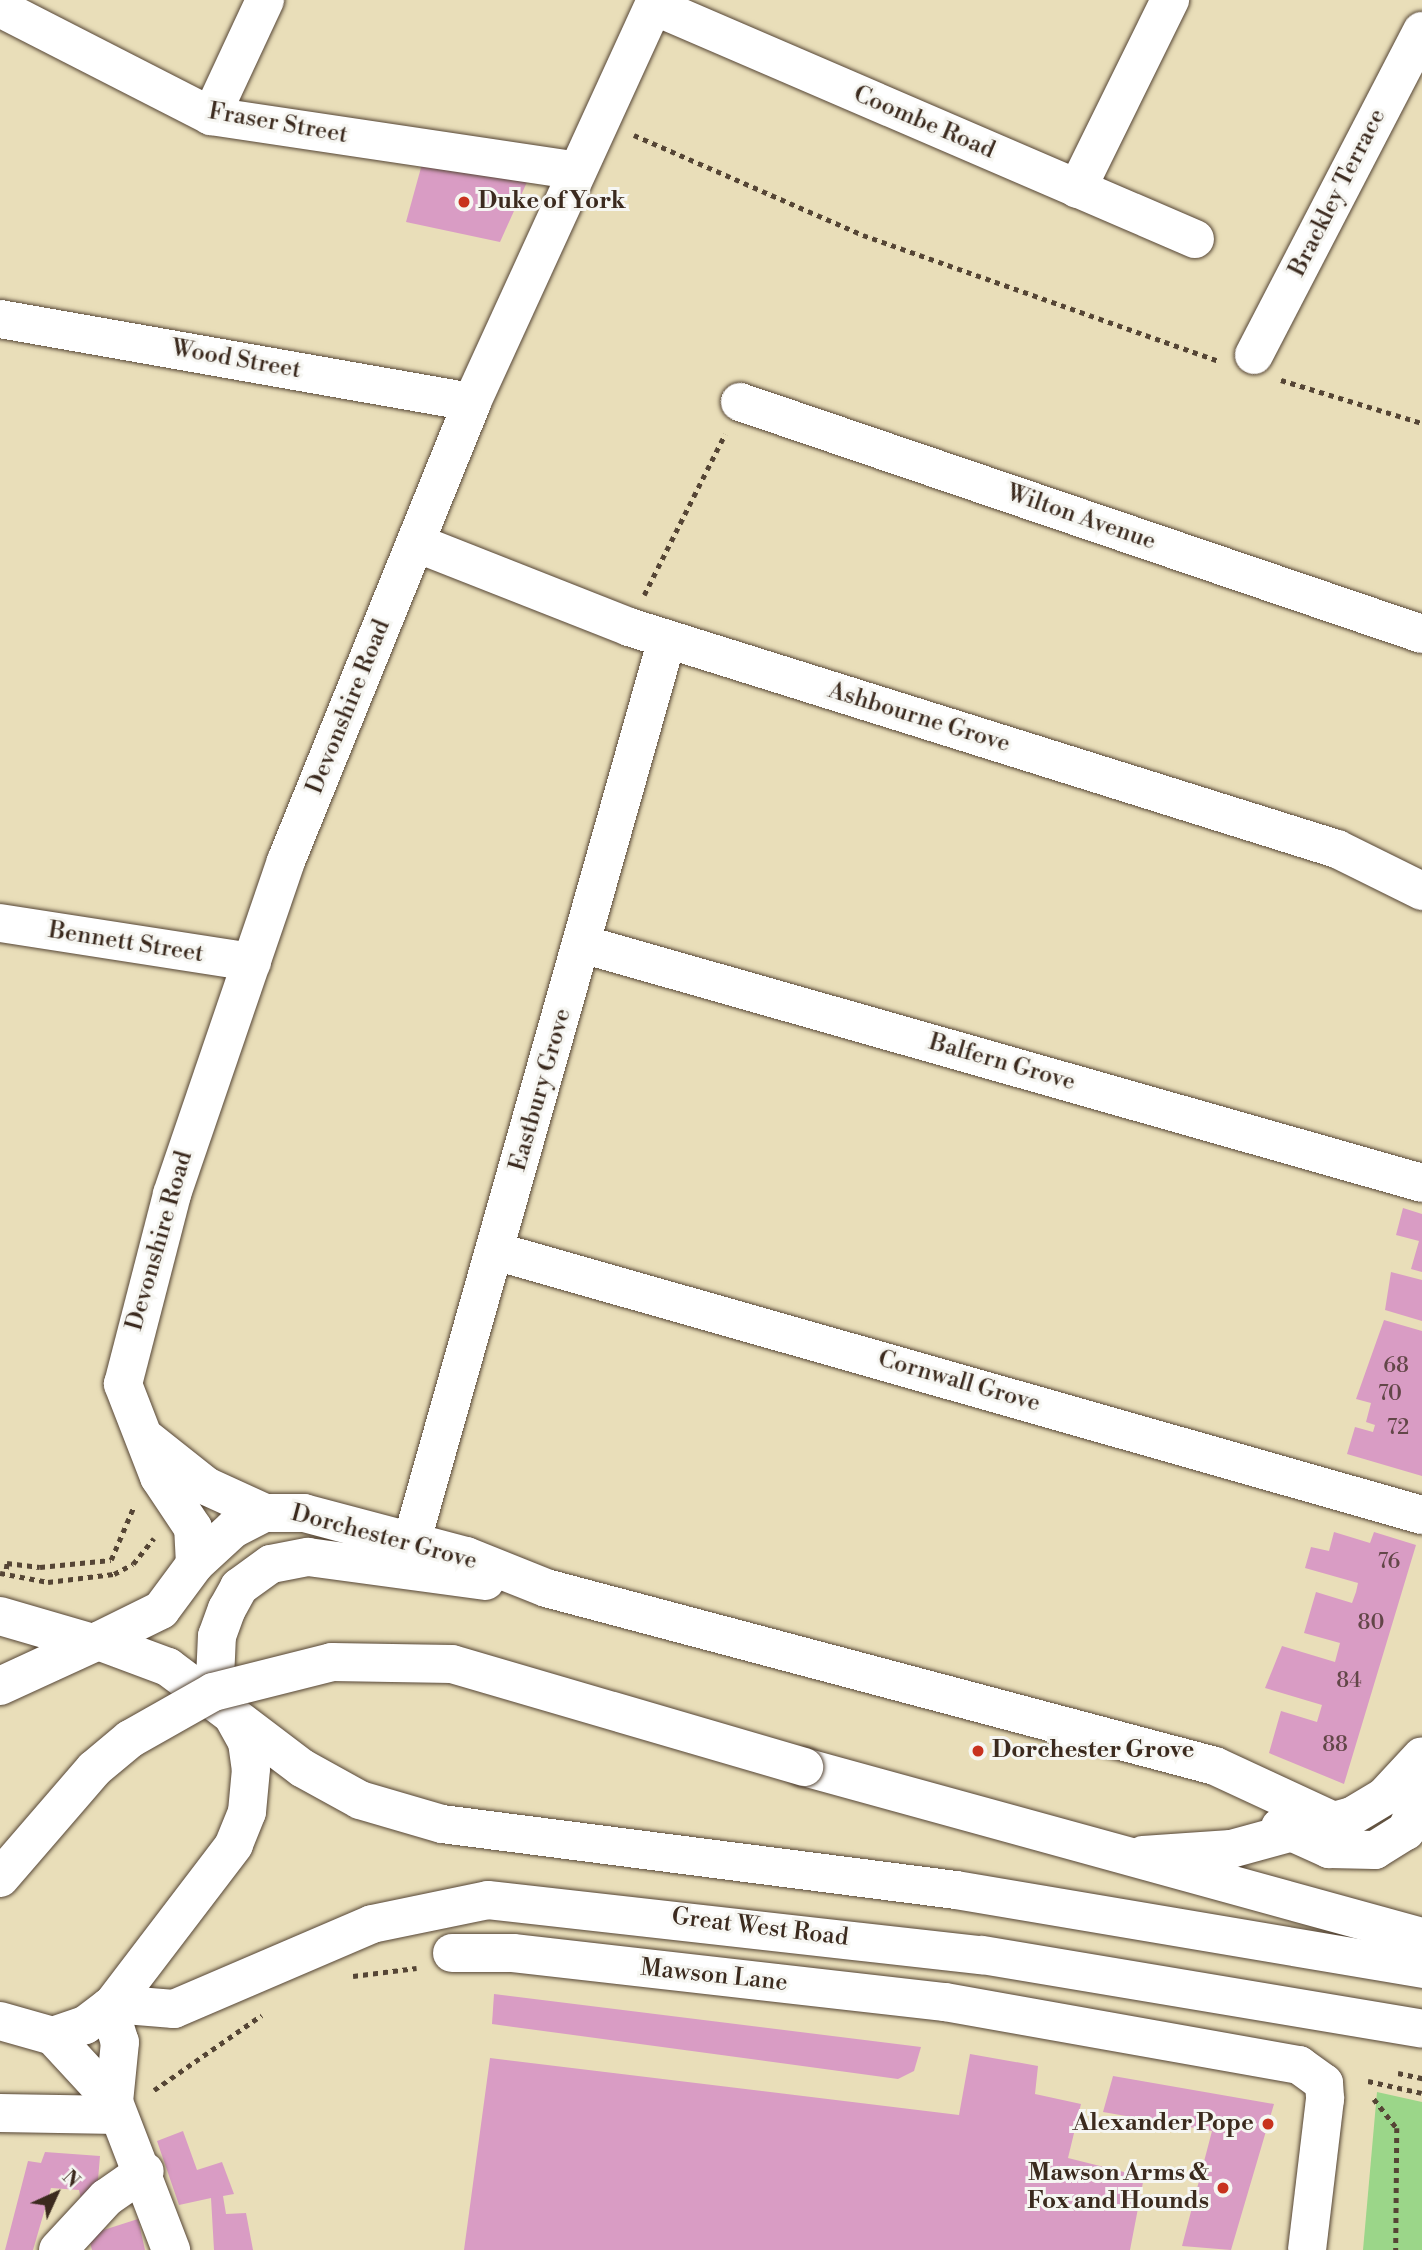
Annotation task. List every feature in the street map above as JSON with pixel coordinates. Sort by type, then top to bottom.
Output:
[{"type":"main road","points":[[211,116],[265,0]]},
{"type":"main road","points":[[1077,189],[1170,0]]},
{"type":"main road","name":"Coombe Road","points":[[655,3],[1195,239]]},
{"type":"main road","name":"Devonshire Road","points":[[195,1564],[193,1528],[159,1477],[127,1405],[125,1364],[176,1181],[286,861],[472,402],[655,3]]},
{"type":"main road","name":"Fraser Street","points":[[0,10],[211,116],[577,171]]},
{"type":"main road","name":"Brackley Terrace","points":[[1251,365],[1422,31]]},
{"type":"main road","name":"Wood Street","points":[[0,318],[472,402]]},
{"type":"main road","name":"Wilton Avenue","points":[[740,402],[1422,634]]},
{"type":"main road","name":"Ashbourne Grove","points":[[416,543],[629,627],[1337,849],[1422,891]]},
{"type":"main road","name":"Eastbury Grove","points":[[412,1540],[667,639]]},
{"type":"main road","name":"Bennett Street","points":[[0,923],[252,962]]},
{"type":"main road","name":"Balfern Grove","points":[[582,944],[1422,1183]]},
{"type":"main road","name":"Cornwall Grove","points":[[495,1251],[1422,1515]]},
{"type":"main road","name":"Devonshire Road","points":[[143,1437],[205,1486],[265,1513]]},
{"type":"main road","name":"Dorchester Grove","points":[[0,1686],[161,1610],[195,1564],[233,1529],[265,1513],[304,1513],[412,1540],[546,1588],[1155,1753],[1215,1766],[1329,1819]]},
{"type":"main road","name":"Dorchester Grove","points":[[223,1708],[217,1636],[239,1587],[271,1564],[308,1557],[546,1588]]},
{"type":"main road","points":[[0,1616],[93,1642],[168,1667],[302,1768],[360,1800],[432,1821],[956,1890],[1422,1969]]},
{"type":"main road","points":[[0,1878],[94,1769],[130,1739],[213,1692],[332,1662],[452,1664],[804,1767],[1422,1937]]},
{"type":"main road","points":[[53,2036],[85,2025],[111,2006],[234,1845],[247,1812],[251,1769],[247,1742],[223,1708]]},
{"type":"main road","name":"Dorchester Grove","points":[[1155,1753],[1291,1833],[1329,1849],[1375,1850],[1406,1831],[1422,1794]]},
{"type":"main road","points":[[1124,1854],[1195,1855],[1291,1833],[1370,1807],[1422,1756]]},
{"type":"main road","name":"Great West Road","points":[[111,2006],[174,2009],[372,1924],[488,1899],[982,1955],[1422,2029]]},
{"type":"main road","name":"Mawson Lane","points":[[437,1960],[513,1953],[976,2007],[1299,2065],[1324,2083],[1325,2099],[1307,2250]]},
{"type":"main road","points":[[976,2007],[982,1955]]},
{"type":"main road","points":[[111,2006],[120,2042],[116,2108]]},
{"type":"main road","points":[[0,2021],[53,2036],[116,2108],[145,2171],[170,2250]]},
{"type":"main road","points":[[0,2113],[116,2108]]},
{"type":"main road","points":[[58,2250],[106,2197],[145,2171]]},
{"type":"path","points":[[601,121],[863,235],[1422,423]]},
{"type":"path","points":[[629,627],[740,402]]},
{"type":"path","points":[[6,1569],[6,1563],[111,1560],[138,1495],[143,1504]]},
{"type":"path","points":[[0,1573],[48,1581],[114,1574],[133,1564],[159,1533],[153,1524]]},
{"type":"path","points":[[347,1978],[437,1960]]},
{"type":"path","points":[[116,2108],[275,2008]]},
{"type":"path","points":[[1398,2073],[1422,2078]]},
{"type":"path","points":[[1368,2081],[1422,2093]]},
{"type":"path","points":[[1374,2099],[1397,2129],[1396,2250]]},
{"type":"green space","points":[[1377,2092],[1422,2102],[1422,2250],[1363,2250]]},
{"type":"building","name":"Duke of York","points":[[422,164],[527,182],[500,242],[406,222]]},
{"type":"building","points":[[1403,1208],[1422,1214],[1422,1272],[1411,1269],[1419,1241],[1396,1235]]},
{"type":"building","points":[[1391,1272],[1422,1280],[1422,1321],[1385,1310]]},
{"type":"building","points":[[1384,1320],[1422,1331],[1422,1476],[1347,1454],[1355,1427],[1373,1432],[1375,1425],[1366,1422],[1371,1403],[1356,1399]]},
{"type":"building","points":[[1334,1532],[1370,1543],[1374,1532],[1416,1545],[1344,1784],[1269,1753],[1281,1711],[1317,1722],[1322,1705],[1265,1688],[1282,1646],[1335,1662],[1340,1643],[1304,1633],[1316,1592],[1352,1603],[1356,1592],[1358,1583],[1305,1568],[1311,1547],[1329,1551]]},
{"type":"building","points":[[494,1994],[921,2047],[914,2071],[898,2079],[492,2024]]},
{"type":"building","points":[[970,2054],[1038,2066],[1035,2094],[1081,2104],[1068,2158],[1144,2177],[1130,2250],[464,2250],[490,2058],[959,2115]]},
{"type":"building","name":"Mawson Arms & Fox and Hounds","points":[[1113,2076],[1274,2104],[1231,2250],[1182,2246],[1212,2131],[1103,2112]]},
{"type":"building","points":[[183,2131],[197,2170],[222,2162],[234,2194],[223,2196],[226,2214],[246,2213],[253,2250],[214,2250],[211,2198],[179,2205],[157,2141]]},
{"type":"building","points":[[45,2152],[100,2156],[97,2192],[81,2199],[79,2190],[51,2188],[33,2250],[5,2250],[28,2161],[41,2163]]},
{"type":"building","points":[[138,2219],[145,2250],[92,2250],[88,2235]]},
{"type":"place","name":"Duke of York","points":[[464,202]]},
{"type":"place","name":"Dorchester Grove","points":[[978,1751]]},
{"type":"place","name":"Alexander Pope","points":[[1268,2124]]},
{"type":"place","name":"Mawson Arms & Fox and Hounds","points":[[1223,2188]]}]
